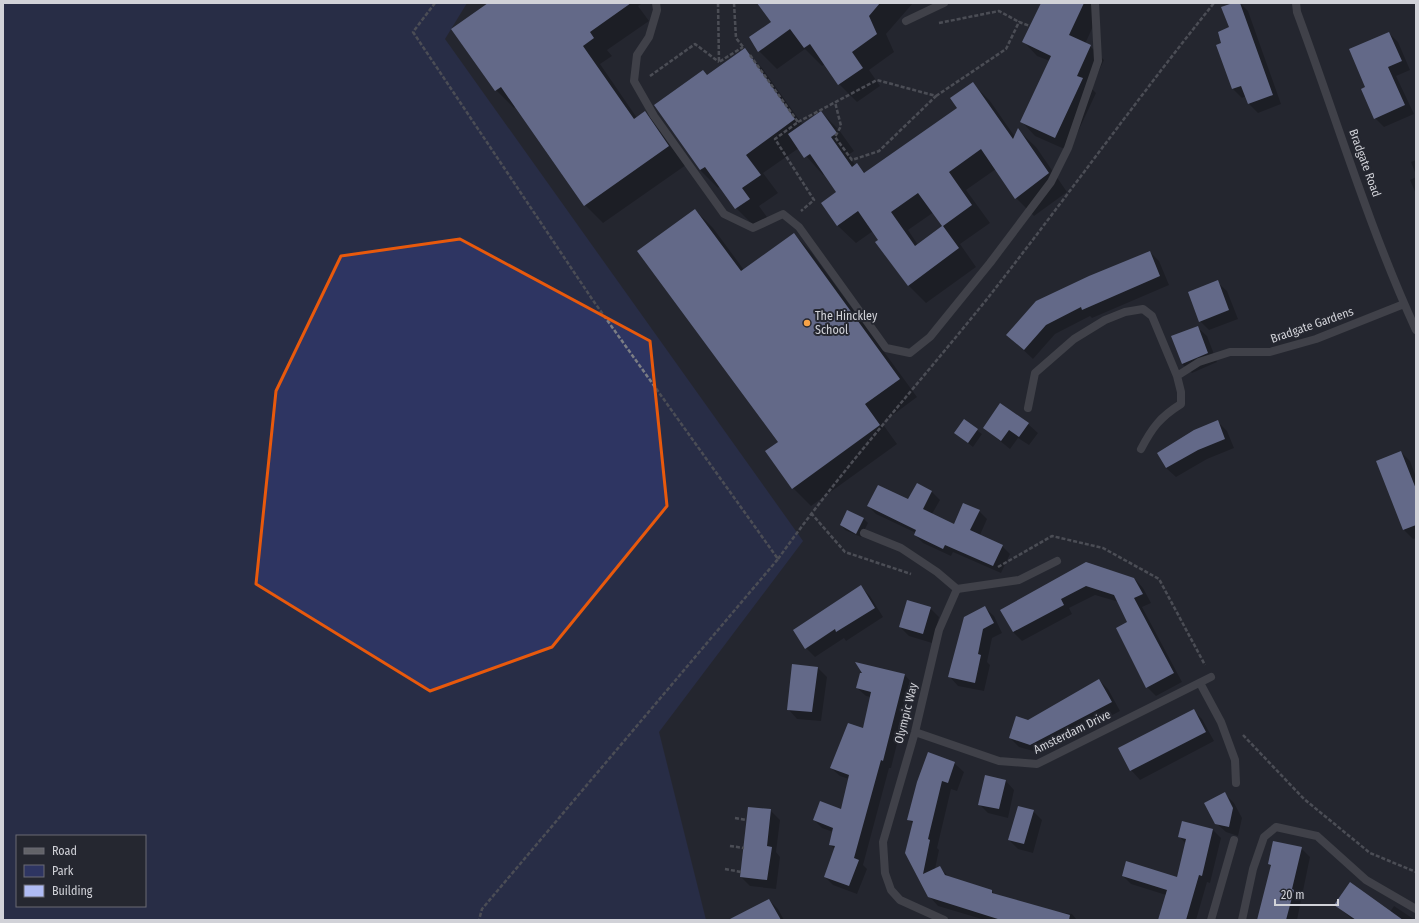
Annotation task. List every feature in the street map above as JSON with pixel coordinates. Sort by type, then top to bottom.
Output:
[{"type":"street","points":[[656,3],[657,10],[649,37],[637,55],[634,81],[654,116],[724,214],[753,228],[783,214],[799,227],[886,348],[910,353],[930,337],[990,263],[1051,182],[1068,148],[1098,61],[1095,3]]},
{"type":"street","points":[[906,21],[944,3]]},
{"type":"street","name":"Bradgate Road","points":[[1296,3],[1297,12],[1404,304],[1416,330]]},
{"type":"street","name":"Bradgate Gardens","points":[[1177,376],[1200,362],[1230,352],[1270,352],[1316,339],[1404,304]]},
{"type":"street","points":[[1028,408],[1034,373],[1074,339],[1104,320],[1124,312],[1143,309],[1152,316],[1177,376],[1181,392],[1181,404],[1166,413],[1152,428],[1141,449]]},
{"type":"street","points":[[864,533],[901,548],[937,572],[957,590],[1020,580],[1057,561]]},
{"type":"street","name":"Olympic Way","points":[[944,920],[900,900],[891,890],[885,873],[883,842],[914,732],[939,630],[957,590]]},
{"type":"street","name":"Amsterdam Drive","points":[[914,732],[998,761],[1037,764],[1211,677]]},
{"type":"street","points":[[1200,683],[1221,722],[1235,760],[1236,783]]},
{"type":"street","points":[[1242,920],[1253,869],[1264,837],[1276,828],[1317,836],[1366,880],[1416,909]]},
{"type":"street","points":[[1211,920],[1234,840]]},
{"type":"path","points":[[435,3],[413,32],[592,299],[778,559]]},
{"type":"path","points":[[718,3],[719,62]]},
{"type":"path","points":[[719,62],[744,48],[736,38],[734,3]]},
{"type":"path","points":[[479,920],[482,909],[778,559],[811,513],[987,298],[1158,73],[1214,3]]},
{"type":"path","points":[[939,23],[999,11],[1018,22],[1030,26]]},
{"type":"path","points":[[835,102],[841,126],[835,138],[852,160],[879,151],[936,96],[1006,49],[1018,22]]},
{"type":"path","points":[[636,86],[695,44],[719,62]]},
{"type":"path","points":[[750,55],[798,122]]},
{"type":"path","points":[[805,215],[801,210],[814,200],[775,138],[798,122],[877,80],[936,96]]},
{"type":"path","points":[[811,513],[846,552],[912,574],[937,572]]},
{"type":"path","points":[[735,818],[746,820]]},
{"type":"path","points":[[730,846],[744,848]]},
{"type":"path","points":[[725,869],[741,872]]},
{"type":"highlighted area","points":[[460,239],[650,341],[667,506],[552,647],[430,691],[256,584],[276,391],[341,256]]},
{"type":"green space","points":[[3,3],[467,3],[445,39],[803,541],[659,732],[706,920],[3,920]]},
{"type":"building","points":[[488,3],[631,3],[590,32],[594,38],[583,46],[634,119],[645,111],[669,146],[584,206],[501,87],[495,91],[451,29]]},
{"type":"building","points":[[757,3],[880,3],[869,16],[877,34],[852,52],[863,68],[838,85],[810,44],[804,48],[790,29],[758,52],[749,37],[771,22]]},
{"type":"building","points":[[1041,3],[1084,3],[1069,35],[1091,45],[1077,76],[1083,78],[1055,138],[1020,122],[1051,56],[1022,42]]},
{"type":"building","points":[[1233,3],[1240,3],[1273,95],[1248,104],[1241,86],[1232,89],[1216,45],[1221,43],[1218,32],[1229,27],[1221,7]]},
{"type":"building","points":[[1389,32],[1402,61],[1388,67],[1405,105],[1374,119],[1361,89],[1365,87],[1349,49]]},
{"type":"building","points":[[745,48],[795,119],[746,155],[761,175],[742,188],[750,199],[735,209],[705,167],[700,170],[654,105],[703,70],[707,75]]},
{"type":"building","points":[[973,82],[1013,139],[1018,128],[1049,173],[1015,199],[981,149],[949,172],[972,205],[943,226],[959,248],[908,286],[875,242],[878,240],[858,211],[837,226],[821,203],[836,192],[810,154],[804,158],[788,134],[821,111],[837,133],[831,137],[852,167],[857,163],[864,173],[957,108],[950,98]],"holes":[[[918,193],[942,226],[915,246],[891,212]]]},
{"type":"building","points":[[695,209],[741,271],[794,233],[900,379],[865,404],[880,425],[792,489],[765,451],[778,442],[637,251]]},
{"type":"building","points":[[1150,251],[1160,276],[1082,310],[1081,307],[1046,325],[1024,350],[1006,335],[1036,301],[1089,276]]},
{"type":"building","points":[[1218,280],[1229,310],[1199,322],[1188,292]]},
{"type":"building","points":[[1198,326],[1208,353],[1182,364],[1171,336]]},
{"type":"building","points":[[1000,403],[1029,423],[1019,437],[1009,430],[1001,441],[983,428]]},
{"type":"building","points":[[964,419],[978,429],[968,443],[954,433]]},
{"type":"building","points":[[1218,420],[1225,439],[1198,450],[1166,468],[1157,453],[1194,430]]},
{"type":"building","points":[[1401,451],[1416,489],[1416,525],[1403,530],[1376,461]]},
{"type":"building","points":[[917,483],[932,491],[923,509],[954,524],[963,503],[980,510],[970,530],[1003,545],[993,566],[945,545],[943,549],[914,535],[916,530],[867,506],[878,485],[908,499]]},
{"type":"building","points":[[847,510],[864,518],[856,534],[840,525]]},
{"type":"building","points":[[1086,562],[1134,578],[1143,594],[1134,598],[1174,673],[1146,688],[1116,628],[1127,622],[1114,595],[1086,586],[1061,599],[1064,605],[1013,632],[1000,610]]},
{"type":"building","points":[[861,585],[875,608],[836,632],[835,629],[805,649],[793,630]]},
{"type":"building","points":[[907,600],[931,607],[923,634],[899,627]]},
{"type":"building","points":[[985,606],[994,623],[983,629],[978,654],[981,655],[975,683],[948,677],[964,617]]},
{"type":"building","points":[[855,662],[905,674],[883,761],[881,760],[854,858],[859,860],[849,886],[824,877],[835,846],[829,845],[833,828],[813,820],[820,801],[841,809],[849,775],[830,768],[848,723],[863,728],[871,692],[856,688],[860,673],[862,673]]},
{"type":"building","points":[[792,664],[818,667],[812,712],[787,710]]},
{"type":"building","points":[[1099,679],[1112,702],[1030,745],[1009,738],[1016,716],[1028,720]]},
{"type":"building","points":[[1194,709],[1206,732],[1130,771],[1118,748]]},
{"type":"building","points":[[928,752],[955,762],[948,783],[942,781],[928,839],[930,840],[923,874],[940,866],[945,875],[992,890],[992,893],[1070,915],[1069,920],[1001,920],[928,897],[905,853],[913,821],[907,820],[917,782]]},
{"type":"building","points":[[985,775],[1006,780],[999,809],[978,805]]},
{"type":"building","points":[[1225,792],[1233,808],[1229,827],[1215,824],[1204,803]]},
{"type":"building","points":[[1018,806],[1034,810],[1024,844],[1008,840]]},
{"type":"building","points":[[748,807],[771,809],[767,846],[772,847],[767,880],[740,877]]},
{"type":"building","points":[[1182,821],[1213,829],[1202,876],[1199,875],[1186,920],[1158,920],[1167,890],[1122,876],[1126,861],[1177,877],[1186,839],[1178,837]]},
{"type":"building","points":[[1273,841],[1302,847],[1292,889],[1294,890],[1286,920],[1257,920],[1271,865],[1268,864]]},
{"type":"building","points":[[1350,882],[1403,920],[1356,920],[1334,905]]},
{"type":"building","points":[[769,899],[781,920],[728,920]]},
{"type":"place","name":"The Hinckley School","points":[[807,323]]}]
